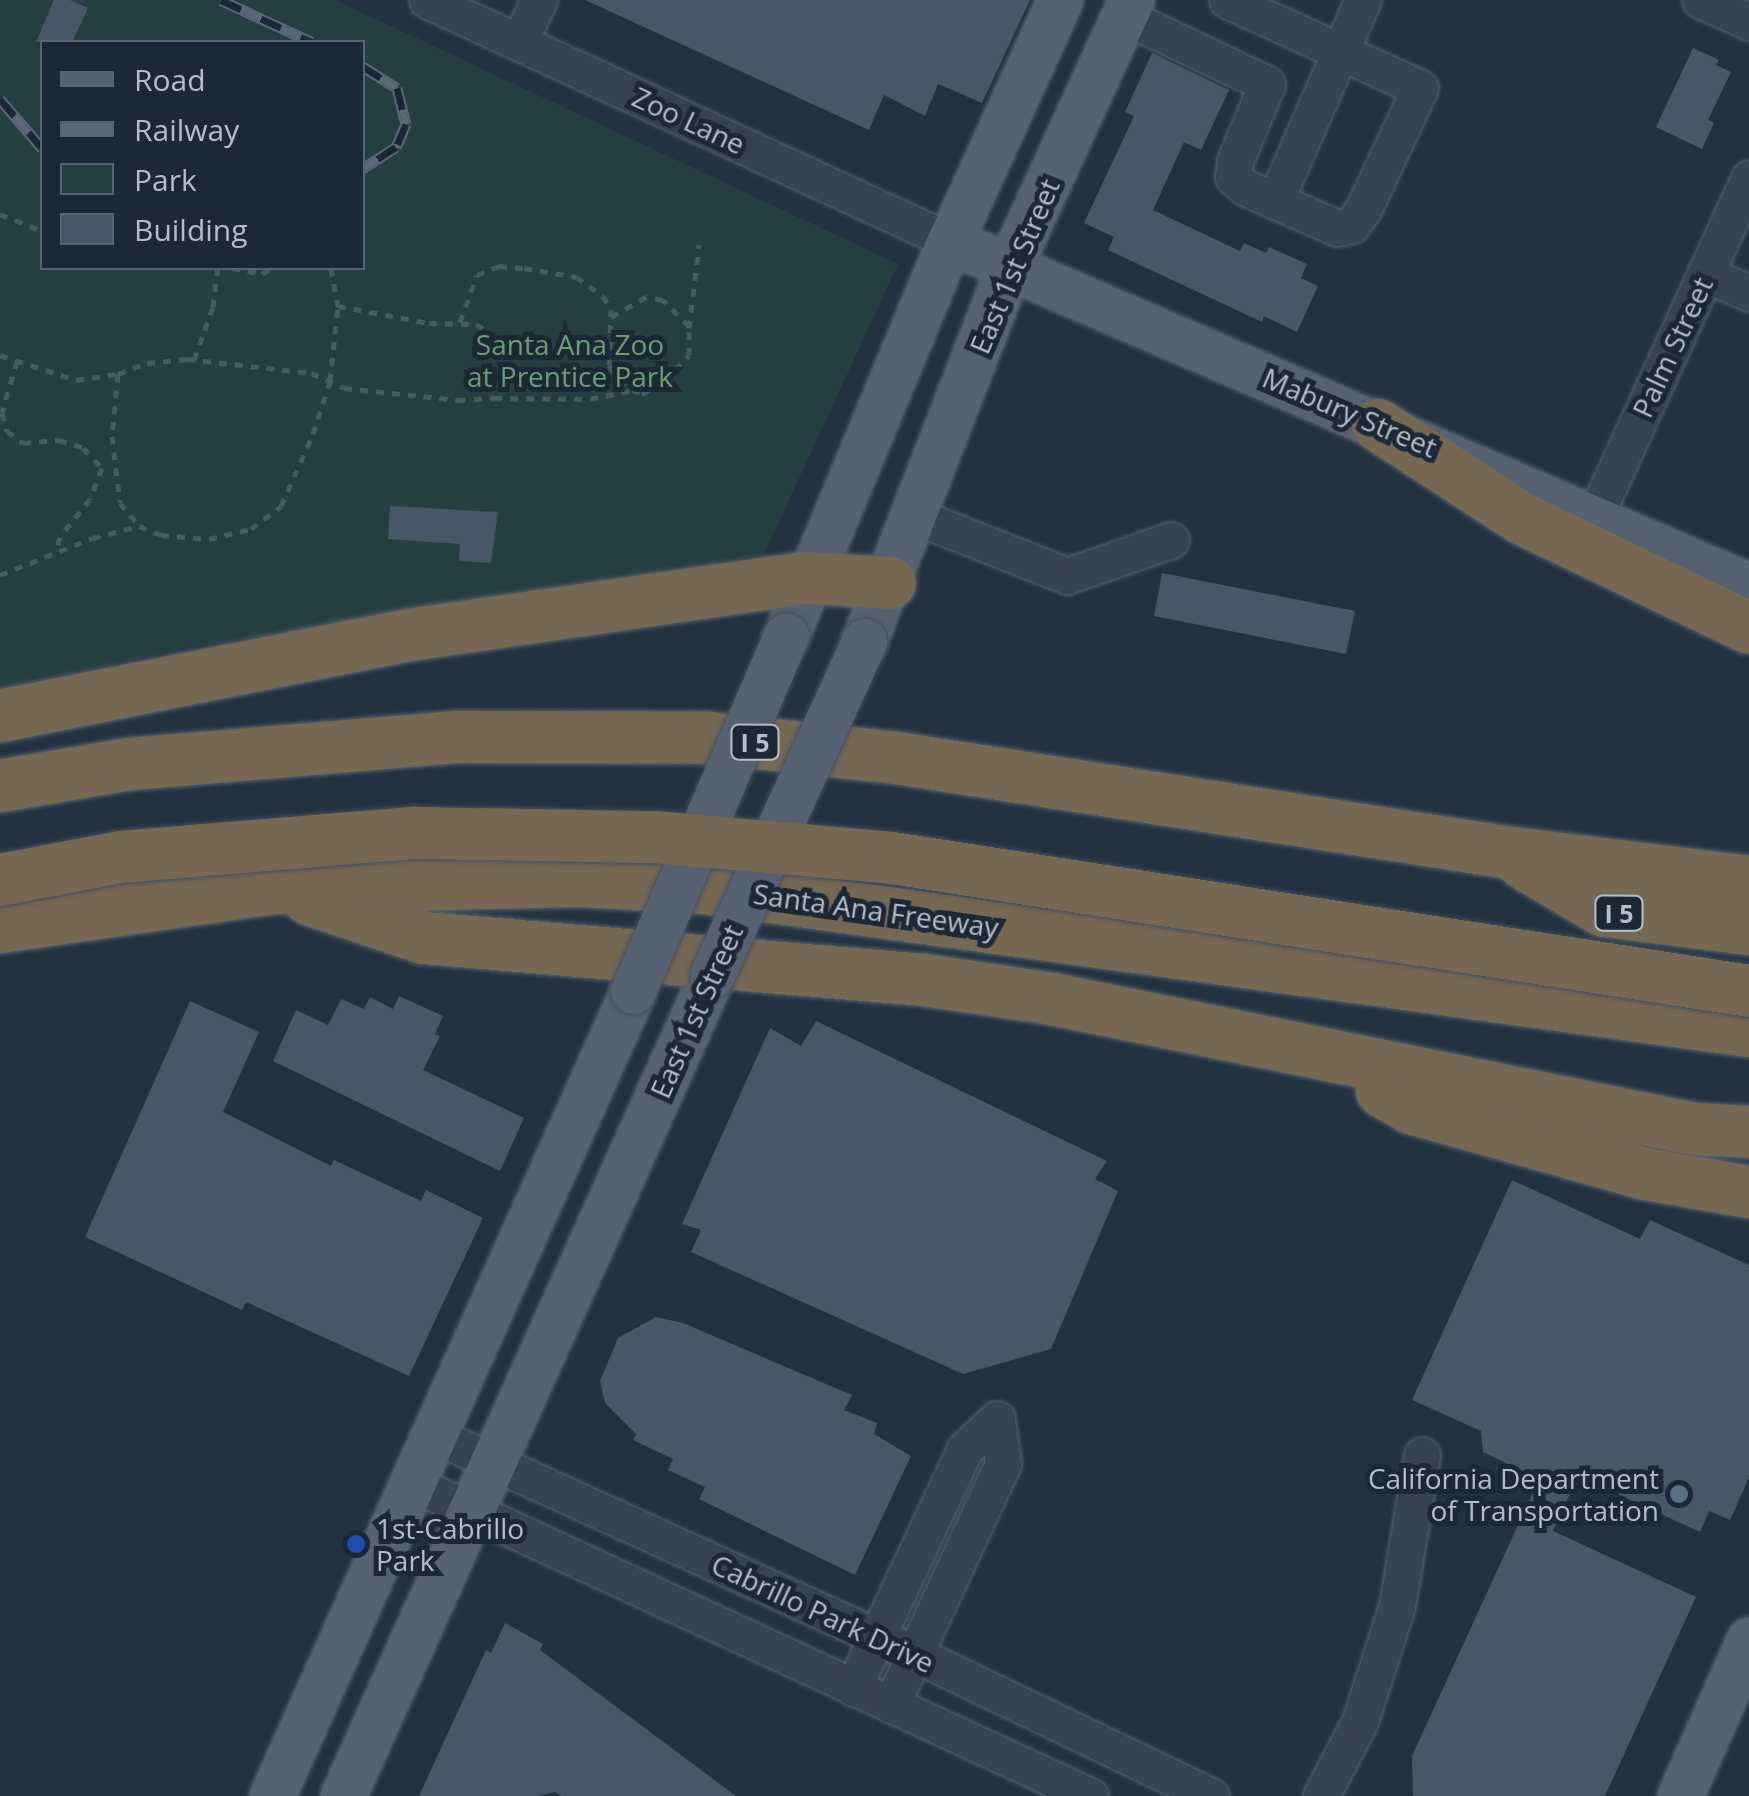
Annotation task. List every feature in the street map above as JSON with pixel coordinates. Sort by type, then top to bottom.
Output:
[{"type":"highway","points":[[1378,425],[1522,519],[1749,628]]},
{"type":"highway","points":[[0,716],[409,635],[807,578],[890,582]]},
{"type":"highway","name":"I 5","points":[[0,786],[130,764],[440,739],[709,738],[896,758],[1504,852],[1749,882]]},
{"type":"highway","points":[[0,853],[118,830],[416,810],[656,808],[903,834],[1749,960]]},
{"type":"highway","points":[[0,880],[121,857],[416,833],[653,837],[892,858],[1749,991]]},
{"type":"highway","name":"I 5","points":[[1504,852],[1604,911],[1749,929]]},
{"type":"highway","name":"Santa Ana Freeway","points":[[0,926],[274,888],[581,881],[705,888],[1749,1030]]},
{"type":"highway","points":[[274,888],[424,938],[924,980],[1052,1000],[1694,1128],[1749,1132]]},
{"type":"highway","points":[[1325,1057],[1411,1108],[1646,1174],[1749,1192]]},
{"type":"main road","points":[[272,1796],[633,991],[950,241],[1060,0]]},
{"type":"main road","name":"East 1st Street","points":[[342,1796],[864,642],[1010,267],[1127,8]]},
{"type":"main road","name":"Mabury Street","points":[[950,241],[1749,586]]},
{"type":"main road","points":[[1680,1796],[1749,1640]]},
{"type":"street","name":"Zoo Lane","points":[[427,0],[950,241]]},
{"type":"street","points":[[519,42],[539,0]]},
{"type":"street","points":[[1227,0],[1420,88],[1364,208],[1352,224],[1336,228],[1275,201],[1234,177],[1236,161],[1292,30]]},
{"type":"street","points":[[1275,201],[1363,0]]},
{"type":"street","points":[[1700,0],[1749,22]]},
{"type":"street","points":[[1127,8],[1267,84]]},
{"type":"street","name":"Palm Street","points":[[1594,516],[1749,178]]},
{"type":"street","points":[[1705,274],[1749,293]]},
{"type":"street","points":[[915,516],[1067,576],[1171,540]]},
{"type":"street","points":[[853,1688],[966,1449],[997,1419],[1003,1464],[891,1705]]},
{"type":"street","name":"Cabrillo Park Drive","points":[[434,1435],[915,1655],[1211,1796]]},
{"type":"street","points":[[1321,1796],[1360,1720],[1397,1606],[1422,1454]]},
{"type":"street","name":"Cabrillo Park Drive","points":[[412,1483],[1090,1796]]},
{"type":"path","points":[[0,214],[40,230]]},
{"type":"path","points":[[460,322],[477,275],[499,266],[576,277],[594,286],[611,309],[609,365],[618,382],[642,394],[664,381],[688,355],[699,246]]},
{"type":"path","points":[[194,360],[208,325],[218,270]]},
{"type":"path","points":[[242,270],[262,274],[268,270]]},
{"type":"path","points":[[118,374],[112,436],[118,489],[120,502],[139,526],[161,535],[210,539],[251,529],[280,506],[308,446],[330,380],[338,306],[331,270]]},
{"type":"path","points":[[611,317],[646,297],[664,300],[678,311],[689,331]]},
{"type":"path","points":[[338,306],[429,323],[460,322],[490,332],[500,348],[500,380],[494,398]]},
{"type":"path","points":[[0,355],[76,380],[118,374],[147,363],[194,360],[311,374],[344,388],[458,400],[590,399],[633,390]]},
{"type":"path","points":[[16,361],[2,413],[6,431],[23,443],[59,440],[82,448],[102,468],[90,499],[60,537],[56,551]]},
{"type":"path","points":[[0,575],[56,551],[139,526]]},
{"type":"green space","name":"Santa Ana Zoo at Prentice Park","points":[[0,0],[335,0],[898,264],[764,554],[634,582],[189,647],[0,689]]},
{"type":"building","points":[[54,0],[70,0],[88,8],[73,40],[36,42]]},
{"type":"building","points":[[585,0],[1030,0],[982,103],[938,84],[925,116],[884,95],[869,130]]},
{"type":"building","points":[[1693,48],[1719,60],[1716,65],[1731,72],[1708,120],[1714,123],[1702,149],[1656,127]]},
{"type":"building","points":[[1152,53],[1229,90],[1201,150],[1184,142],[1153,210],[1240,251],[1244,243],[1266,253],[1269,247],[1307,264],[1301,278],[1318,286],[1297,332],[1264,316],[1262,322],[1108,250],[1114,237],[1084,223],[1134,116],[1125,112]]},
{"type":"building","points":[[390,506],[498,512],[491,563],[459,561],[460,544],[388,539]]},
{"type":"building","points":[[1162,573],[1355,611],[1346,654],[1154,616]]},
{"type":"building","points":[[399,996],[443,1016],[435,1034],[440,1036],[423,1070],[524,1118],[500,1171],[273,1061],[296,1010],[328,1025],[341,999],[364,1009],[370,997],[393,1009]]},
{"type":"building","points":[[190,1001],[259,1032],[223,1112],[331,1166],[334,1160],[421,1201],[426,1190],[483,1218],[409,1376],[246,1302],[242,1310],[85,1237]]},
{"type":"building","points":[[816,1021],[1107,1161],[1095,1179],[1118,1191],[1051,1349],[963,1374],[691,1252],[701,1230],[682,1224],[770,1028],[801,1046]]},
{"type":"building","name":"California Department of Transportation","points":[[1512,1180],[1640,1239],[1650,1220],[1749,1265],[1749,1478],[1730,1520],[1709,1511],[1700,1532],[1578,1476],[1553,1531],[1696,1597],[1605,1796],[1413,1796],[1412,1756],[1535,1488],[1503,1473],[1508,1464],[1483,1452],[1481,1431],[1412,1400]]},
{"type":"building","points":[[656,1317],[683,1323],[852,1395],[844,1410],[877,1423],[874,1434],[911,1456],[855,1575],[699,1499],[705,1487],[668,1470],[673,1459],[633,1440],[636,1434],[605,1403],[600,1381],[618,1338]]},
{"type":"building","points":[[505,1623],[543,1644],[540,1650],[736,1796],[561,1796],[555,1792],[538,1796],[419,1796],[486,1650],[491,1653]]},
{"type":"railway","points":[[221,0],[308,40]]},
{"type":"railway","points":[[365,68],[397,88],[406,124],[396,147],[365,167]]},
{"type":"railway","points":[[0,99],[40,146]]},
{"type":"place","name":"California Department of Transportation","points":[[1679,1494]]},
{"type":"place","name":"1st-Cabrillo Park","points":[[356,1544]]}]
